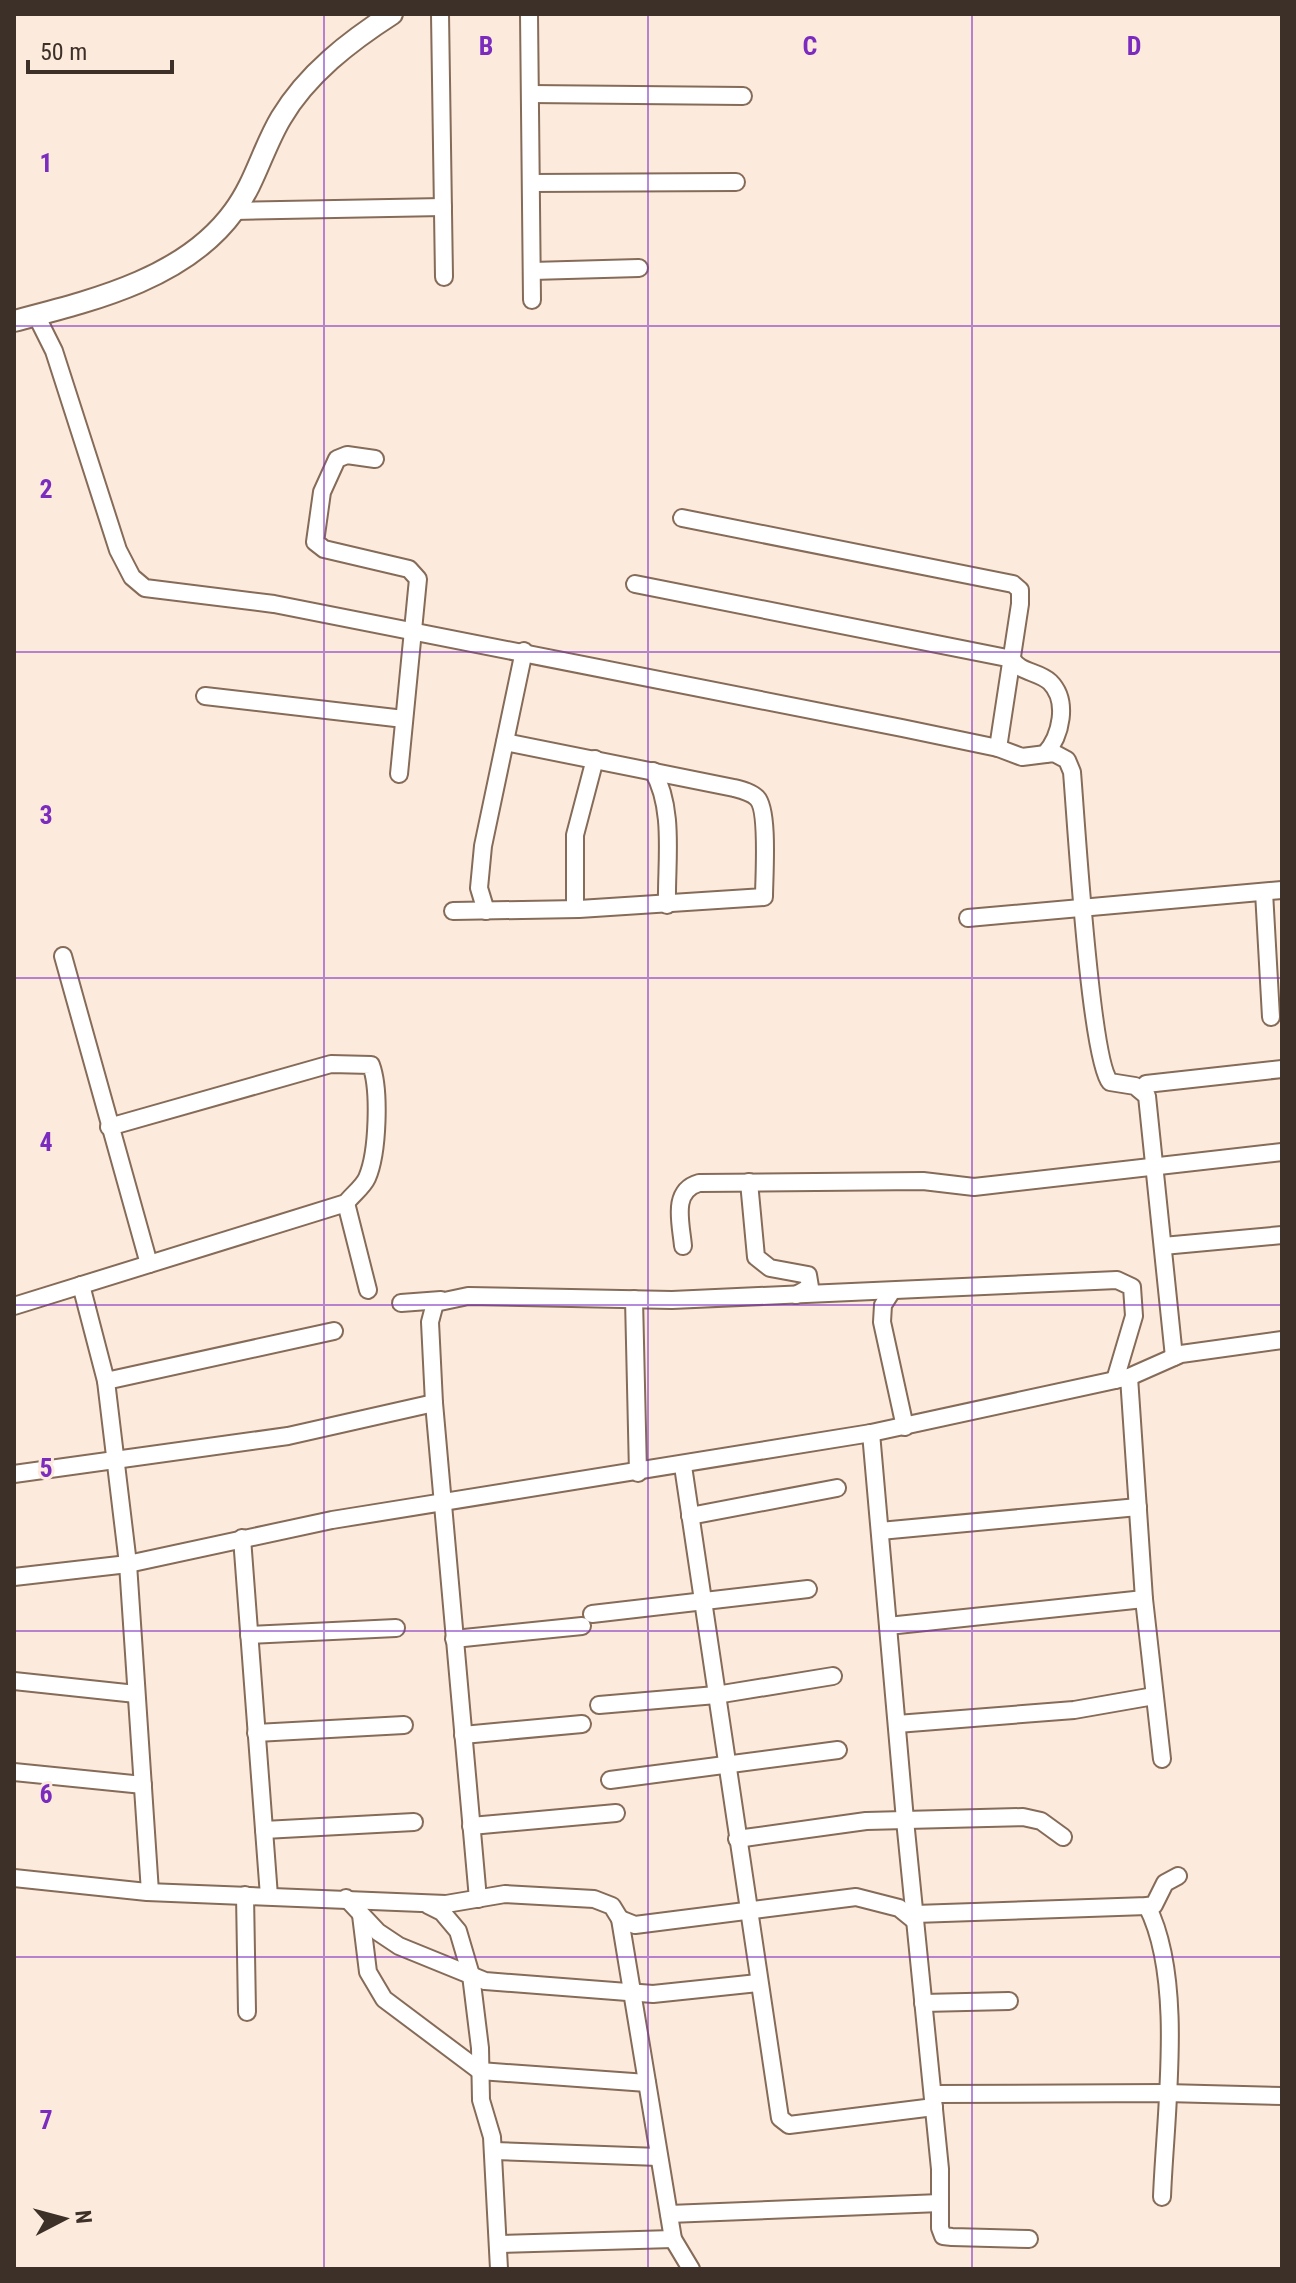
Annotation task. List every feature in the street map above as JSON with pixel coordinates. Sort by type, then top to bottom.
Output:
[{"type":"street","points":[[14,321],[139,282],[178,263],[207,241],[234,211],[289,106],[340,51],[392,14]]},
{"type":"street","points":[[440,14],[444,277]]},
{"type":"street","points":[[529,14],[532,300]]},
{"type":"street","points":[[530,94],[743,96]]},
{"type":"street","points":[[531,183],[736,182]]},
{"type":"street","points":[[234,211],[443,207]]},
{"type":"street","points":[[532,271],[639,268]]},
{"type":"street","points":[[36,315],[59,366],[105,517],[127,569],[145,588],[274,604],[524,651],[998,748],[1022,757],[1045,754],[1063,757],[1072,772],[1092,1002],[1102,1070],[1110,1082],[1141,1090],[1147,1096],[1174,1357]]},
{"type":"street","points":[[375,459],[347,455],[337,459],[322,492],[315,542],[324,549],[409,569],[416,575],[420,586],[399,774]]},
{"type":"street","points":[[682,518],[1013,584],[1021,597],[998,748]]},
{"type":"street","points":[[635,584],[1012,659],[1017,667],[1049,681],[1059,696],[1058,735],[1045,754]]},
{"type":"street","points":[[486,911],[480,899],[479,874],[524,651]]},
{"type":"street","points":[[205,696],[404,719]]},
{"type":"street","points":[[453,911],[575,909],[762,899],[763,819],[758,799],[744,790],[505,742]]},
{"type":"street","points":[[575,909],[575,835],[595,759]]},
{"type":"street","points":[[653,771],[663,793],[666,810],[667,905]]},
{"type":"street","points":[[968,918],[1085,910],[1282,890]]},
{"type":"street","points":[[1264,892],[1271,1017]]},
{"type":"street","points":[[63,956],[149,1264]]},
{"type":"street","points":[[14,1306],[346,1203],[366,1178],[374,1138],[377,1081],[371,1065],[331,1064],[109,1127]]},
{"type":"street","points":[[1141,1090],[1146,1084],[1282,1069]]},
{"type":"street","points":[[683,1246],[680,1200],[686,1189],[699,1183],[923,1181],[958,1188],[1282,1152]]},
{"type":"street","points":[[749,1182],[756,1257],[770,1268],[808,1275],[810,1287],[796,1295]]},
{"type":"street","points":[[346,1203],[368,1290]]},
{"type":"street","points":[[1163,1246],[1282,1235]]},
{"type":"street","points":[[401,1303],[468,1296],[634,1299],[1117,1280],[1128,1283],[1135,1294],[1134,1316],[1122,1378],[1138,1507],[1144,1599],[1162,1759]]},
{"type":"street","points":[[81,1285],[106,1381],[128,1564],[150,1892]]},
{"type":"street","points":[[892,1291],[883,1305],[882,1322],[905,1427]]},
{"type":"street","points":[[634,1299],[638,1473]]},
{"type":"street","points":[[441,1300],[435,1303],[430,1316],[434,1403],[478,1899]]},
{"type":"street","points":[[106,1381],[334,1331]]},
{"type":"street","points":[[14,1577],[128,1564],[332,1520],[683,1466],[905,1427],[1122,1378],[1174,1357],[1224,1346],[1282,1340]]},
{"type":"street","points":[[14,1474],[288,1436],[434,1403]]},
{"type":"street","points":[[871,1433],[933,2101],[940,2228],[943,2236],[1029,2239]]},
{"type":"street","points":[[683,1466],[778,2111],[786,2124],[933,2101],[1166,2093],[1282,2096]]},
{"type":"street","points":[[690,1516],[837,1488]]},
{"type":"street","points":[[880,1531],[1138,1507]]},
{"type":"street","points":[[242,1538],[269,1896]]},
{"type":"street","points":[[454,1639],[808,1589]]},
{"type":"street","points":[[888,1626],[1144,1599]]},
{"type":"street","points":[[249,1635],[396,1628]]},
{"type":"street","points":[[599,1705],[716,1695],[833,1676]]},
{"type":"street","points":[[14,1681],[136,1694]]},
{"type":"street","points":[[897,1724],[1074,1710],[1154,1696]]},
{"type":"street","points":[[463,1735],[582,1724]]},
{"type":"street","points":[[256,1733],[404,1725]]},
{"type":"street","points":[[610,1780],[838,1750]]},
{"type":"street","points":[[14,1772],[143,1785]]},
{"type":"street","points":[[471,1826],[616,1813]]},
{"type":"street","points":[[737,1839],[840,1824],[1032,1818],[1063,1837]]},
{"type":"street","points":[[264,1830],[414,1822]]},
{"type":"street","points":[[620,1919],[635,1925],[863,1897],[899,1908],[915,1917],[1147,1906],[1154,1905],[1165,1883],[1178,1876]]},
{"type":"street","points":[[14,1878],[150,1892],[446,1904],[505,1894],[594,1899],[612,1906],[620,1919],[673,2239],[691,2269]]},
{"type":"street","points":[[245,1895],[247,2012]]},
{"type":"street","points":[[346,1898],[361,1915],[399,1946],[471,1975],[518,1985],[677,1993],[758,1983]]},
{"type":"street","points":[[423,1902],[442,1912],[458,1931],[471,1975],[481,2100],[493,2151],[499,2269]]},
{"type":"street","points":[[1147,1906],[1164,1955],[1169,2012],[1162,2197]]},
{"type":"street","points":[[361,1915],[368,1972],[384,1999],[480,2071],[647,2083]]},
{"type":"street","points":[[923,2003],[1009,2001]]},
{"type":"street","points":[[493,2151],[659,2157]]},
{"type":"street","points":[[669,2214],[940,2203]]},
{"type":"street","points":[[498,2244],[673,2239]]}]
